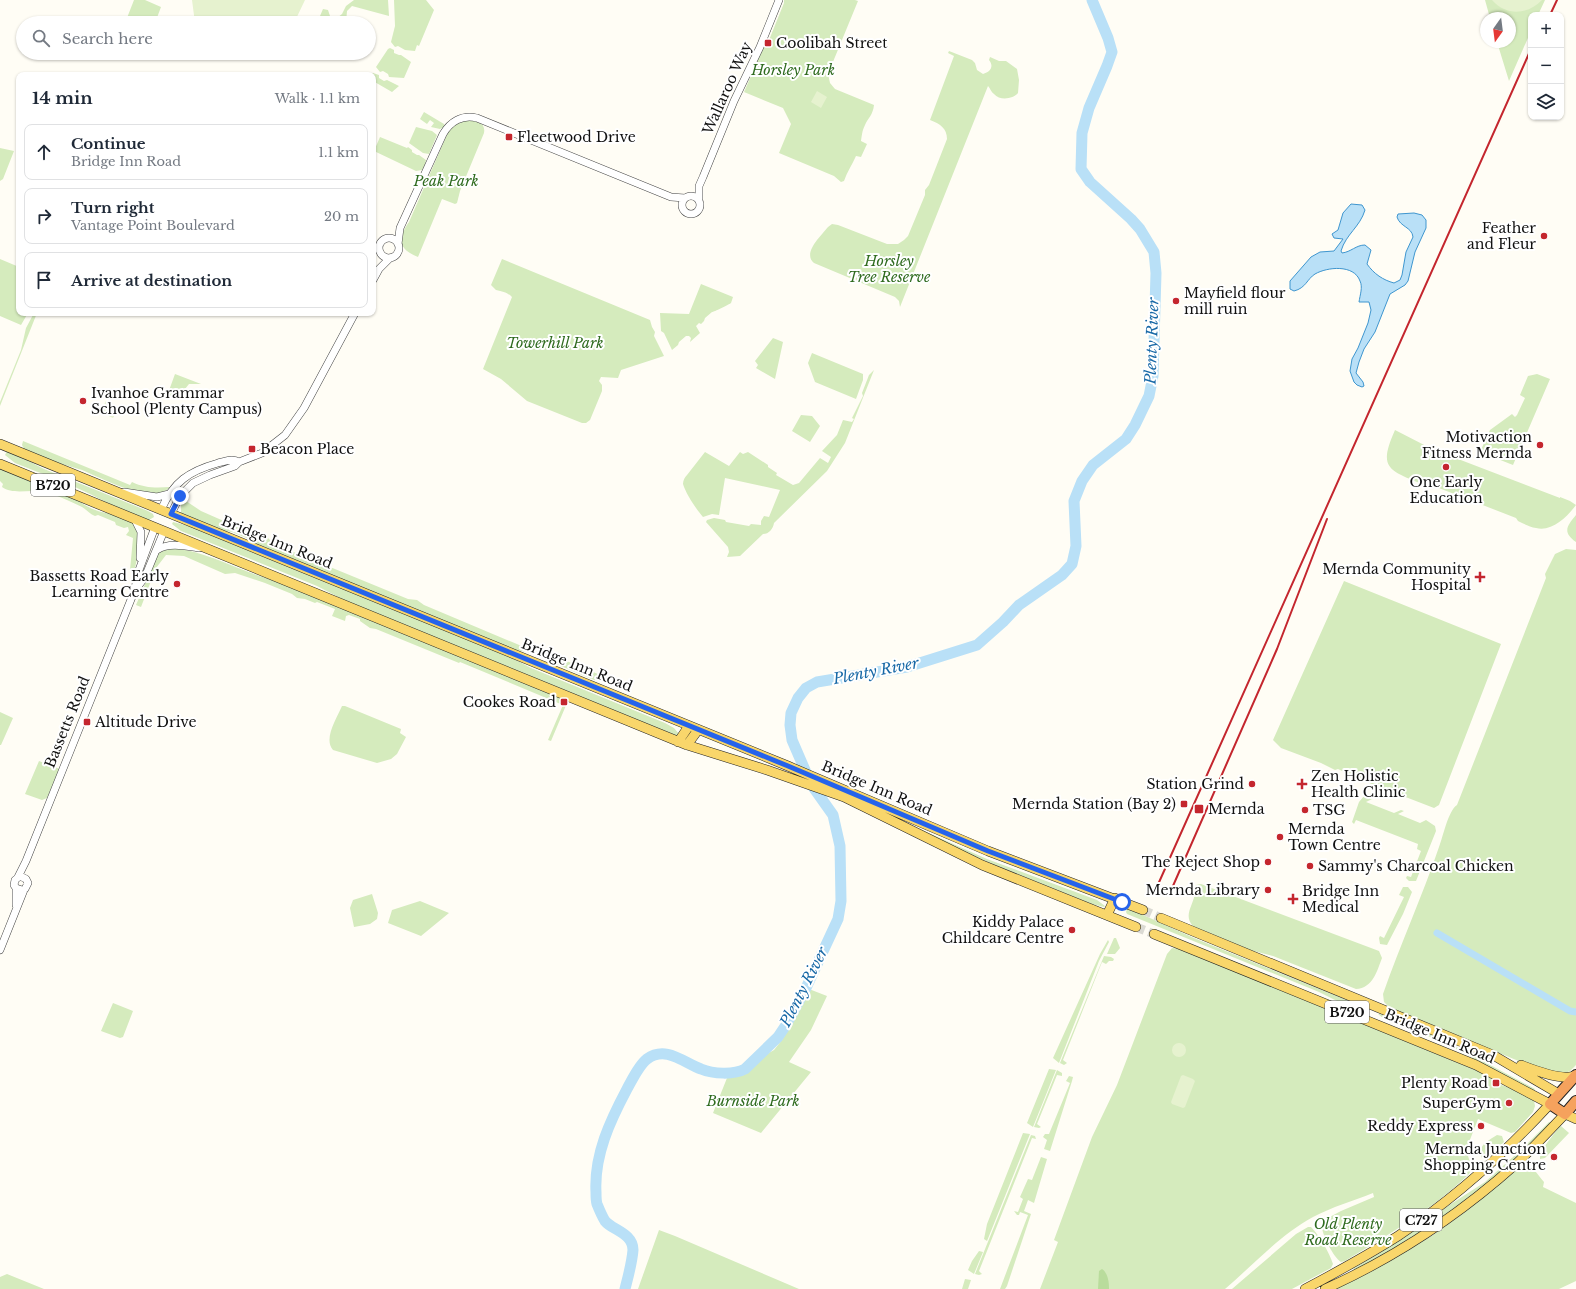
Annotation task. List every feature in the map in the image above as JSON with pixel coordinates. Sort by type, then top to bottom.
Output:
[{"type":"highway","points":[[1550,1104],[1576,1075]]},
{"type":"highway","name":"Bridge Inn Road","points":[[1560,1094],[1575,1103]]},
{"type":"highway","points":[[1565,1114],[1575,1103]]},
{"type":"highway","name":"Bridge Inn Road","points":[[1550,1104],[1565,1114]]},
{"type":"main road","name":"Bridge Inn Road","points":[[0,445],[825,781],[1009,859],[1143,910]]},
{"type":"main road","name":"Bridge Inn Road","points":[[0,464],[683,744],[844,797],[982,865],[1136,927]]},
{"type":"main road","points":[[155,527],[161,510]]},
{"type":"main road","name":"Bassetts Road","points":[[164,531],[171,514]]},
{"type":"main road","points":[[683,744],[689,726]]},
{"type":"main road","points":[[683,744],[698,730]]},
{"type":"main road","points":[[1111,917],[1118,900]]},
{"type":"main road","name":"Bridge Inn Road","points":[[1161,918],[1493,1055],[1560,1094]]},
{"type":"main road","name":"Bridge Inn Road","points":[[1154,934],[1476,1065],[1550,1104]]},
{"type":"main road","points":[[1364,1019],[1370,1004]]},
{"type":"main road","points":[[1493,1055],[1530,1069],[1554,1075],[1568,1077],[1576,1075]]},
{"type":"main road","name":"C727","points":[[1305,1289],[1385,1244],[1436,1209],[1496,1158],[1550,1104]]},
{"type":"main road","name":"Bridge Inn Road","points":[[1565,1114],[1576,1120]]},
{"type":"main road","name":"C727","points":[[1325,1289],[1388,1256],[1446,1220],[1473,1200],[1517,1163],[1565,1114]]},
{"type":"street","name":"Wallaroo Way","points":[[699,200],[699,186],[729,112],[760,47],[779,0]]},
{"type":"street","points":[[376,274],[379,269],[390,258],[398,253],[400,228],[446,130],[453,122],[465,117],[481,119],[671,197],[695,196],[701,205],[697,213],[688,214],[671,197]]},
{"type":"street","name":"Wallaroo Way","points":[[687,197],[699,186]]},
{"type":"street","points":[[682,208],[682,202],[687,197]]},
{"type":"street","points":[[379,269],[379,248],[381,242],[400,228]]},
{"type":"street","points":[[388,238],[394,239],[398,244]]},
{"type":"street","points":[[380,252],[384,257],[390,258]]},
{"type":"street","points":[[171,514],[180,496],[193,483],[235,466],[239,462],[258,456],[281,439],[294,425],[353,316]]},
{"type":"street","points":[[161,510],[169,494],[179,482],[191,473],[222,461],[234,460],[239,462]]},
{"type":"street","points":[[110,489],[152,496],[169,494]]},
{"type":"street","points":[[136,520],[141,532],[139,570]]},
{"type":"street","name":"Bassetts Road","points":[[18,877],[26,861],[134,592],[139,570],[155,527]]},
{"type":"street","name":"Bassetts Road","points":[[134,592],[142,584],[164,531]]},
{"type":"street","points":[[157,550],[164,546],[208,549]]},
{"type":"street","name":"Bassetts Road","points":[[26,861],[26,879]]},
{"type":"street","points":[[0,950],[15,909],[28,885],[26,879],[22,877],[18,877],[14,882],[16,888],[15,909]]},
{"type":"street","points":[[16,888],[24,890]]},
{"type":"green space","points":[[134,0],[145,0],[161,7],[158,16],[128,16]]},
{"type":"green space","points":[[192,0],[305,0],[297,16],[194,16]]},
{"type":"green space","points":[[354,0],[388,0],[389,16],[352,6],[347,11],[347,16],[340,16],[346,6]]},
{"type":"green space","points":[[394,0],[426,0],[434,10],[419,46],[417,45],[415,51],[405,50],[398,46],[395,47],[391,42],[395,26]]},
{"type":"green space","name":"Horsley Park","points":[[784,0],[858,1],[828,74],[830,83],[835,89],[874,105],[873,111],[862,133],[861,141],[867,144],[861,157],[856,156],[844,181],[841,182],[834,176],[779,153],[791,124],[783,108],[744,92],[751,76],[751,72],[763,47],[767,45]]},
{"type":"green space","points":[[1485,0],[1545,0],[1539,12],[1528,12],[1528,38],[1509,81],[1499,48],[1516,48],[1516,12],[1488,12]]},
{"type":"green space","points":[[1492,0],[1542,0],[1530,9],[1517,12],[1504,9]]},
{"type":"green space","points":[[323,9],[328,10],[330,16],[320,16]]},
{"type":"green space","points":[[390,48],[394,50],[394,53],[401,55],[411,62],[404,78],[389,77],[388,74],[383,71],[380,72],[376,67]]},
{"type":"green space","name":"Horsley Tree Reserve","points":[[949,51],[972,60],[975,63],[977,70],[983,74],[988,72],[991,68],[991,62],[989,60],[990,57],[999,61],[1006,61],[1017,69],[1019,80],[1018,93],[1010,98],[1000,98],[993,93],[988,86],[900,307],[899,301],[895,297],[814,263],[810,254],[817,240],[832,224],[887,244],[898,244],[908,236],[925,195],[925,190],[929,185],[947,139],[944,129],[937,123],[930,120],[954,56],[948,53]]},
{"type":"green space","points":[[376,74],[379,75],[379,78],[384,81],[387,80],[399,86],[392,92],[376,83]]},
{"type":"green space","points":[[817,91],[827,97],[821,108],[811,102]]},
{"type":"green space","points":[[424,112],[445,126],[440,129],[431,127],[434,123],[430,120],[427,124],[420,119]]},
{"type":"green space","name":"Peak Park","points":[[467,120],[482,124],[484,133],[460,191],[457,203],[455,204],[442,199],[418,257],[406,251],[403,247],[401,238],[449,130],[455,125]]},
{"type":"green space","points":[[416,127],[432,131],[437,135],[429,154],[423,153],[409,143]]},
{"type":"green space","points":[[380,137],[407,148],[408,147],[412,150],[412,152],[426,160],[425,165],[422,170],[416,171],[376,152],[376,146]]},
{"type":"green space","points":[[0,148],[14,151],[3,179],[0,181]]},
{"type":"green space","points":[[0,259],[16,266],[16,316],[26,316],[21,325],[0,316]]},
{"type":"green space","name":"Towerhill Park","points":[[502,259],[650,320],[655,332],[654,336],[664,356],[621,370],[618,378],[601,377],[599,381],[602,385],[602,391],[590,420],[586,423],[582,423],[527,401],[501,379],[483,369],[512,297],[507,293],[496,290],[491,285]]},
{"type":"green space","points":[[701,284],[733,297],[731,303],[712,312],[701,324],[699,323],[696,326],[700,333],[690,342],[691,338],[686,336],[672,350],[664,333],[661,331],[660,313],[689,314]]},
{"type":"green space","points":[[32,316],[36,316],[0,406],[0,402],[21,350],[26,328]]},
{"type":"green space","points":[[773,338],[783,342],[775,379],[756,368],[758,365],[755,361]]},
{"type":"green space","points":[[812,353],[863,374],[863,380],[856,399],[815,382],[808,363]]},
{"type":"green space","points":[[874,370],[845,443],[827,471],[774,523],[769,532],[763,534],[740,556],[727,557],[729,552],[728,547],[706,522],[707,520],[714,518],[725,520],[726,522],[749,526],[751,524],[761,525],[761,521],[764,516],[769,517],[780,490],[725,478],[719,515],[712,514],[703,517],[684,488],[683,483],[705,452],[729,466],[740,452],[743,454],[748,452],[768,465],[768,467],[777,473],[776,475],[793,485],[799,483],[820,458],[828,463],[831,457],[822,451],[837,435],[843,420],[852,422],[854,419],[852,418],[863,396],[862,393],[869,375]]},
{"type":"green space","points":[[175,374],[201,384],[189,384],[185,389],[186,395],[167,396]]},
{"type":"green space","points":[[1537,374],[1550,379],[1513,465],[1480,452],[1490,430],[1512,414],[1515,417],[1517,415],[1525,398],[1520,395],[1528,376]]},
{"type":"green space","points":[[106,401],[119,407],[113,418],[100,412]]},
{"type":"green space","points":[[801,415],[812,416],[820,426],[810,442],[792,431]]},
{"type":"green space","points":[[1395,430],[1432,449],[1560,497],[1576,505],[1564,519],[1553,526],[1542,529],[1529,526],[1518,521],[1516,518],[1426,483],[1422,484],[1401,475],[1389,466],[1387,452]]},
{"type":"green space","points":[[23,441],[130,485],[132,482],[150,487],[170,487],[162,492],[152,493],[127,489],[82,470],[51,461],[24,449],[22,445]]},
{"type":"green space","points":[[7,451],[44,469],[148,511],[153,514],[154,517],[149,520],[134,515],[72,486],[15,463],[5,455]]},
{"type":"green space","points":[[0,467],[69,495],[93,509],[127,518],[135,524],[139,534],[139,541],[138,555],[134,572],[130,570],[133,538],[126,535],[129,531],[128,527],[124,528],[116,525],[115,522],[98,515],[95,516],[82,507],[52,494],[37,491],[11,491],[6,489],[2,487],[3,484],[0,481]]},
{"type":"green space","points":[[183,499],[201,511],[262,538],[267,537],[274,544],[408,599],[417,600],[424,605],[531,650],[572,663],[605,677],[599,680],[594,680],[549,661],[540,655],[508,649],[260,547],[249,539],[232,532],[220,530],[181,513]]},
{"type":"green space","points":[[1576,515],[1576,542],[1569,535],[1567,529],[1570,522]]},
{"type":"green space","points":[[173,522],[193,527],[503,653],[531,668],[665,723],[674,728],[679,734],[677,736],[344,600],[317,586],[181,531],[172,524]]},
{"type":"green space","points":[[172,548],[211,557],[276,581],[559,696],[567,703],[551,741],[548,740],[563,705],[460,662],[459,663],[376,629],[370,628],[360,621],[360,619],[349,615],[346,616],[345,621],[332,616],[335,609],[317,602],[315,603],[297,598],[292,594],[265,583],[235,573],[225,574],[184,556],[166,555],[156,568],[141,607],[136,605],[158,554]]},
{"type":"green space","points":[[1566,549],[1576,550],[1576,1065],[1570,1071],[1563,1074],[1521,1062],[1390,1008],[1384,1002],[1383,994],[1441,843],[1448,818],[1457,805],[1546,578],[1545,574],[1555,554]]},
{"type":"green space","points":[[1344,581],[1501,644],[1439,805],[1434,808],[1359,779],[1338,769],[1335,770],[1321,763],[1281,748],[1273,740]]},
{"type":"green space","points":[[342,706],[401,729],[400,733],[406,737],[397,754],[391,759],[377,763],[333,750],[329,740],[330,734]]},
{"type":"green space","points":[[0,712],[13,718],[1,745],[0,745]]},
{"type":"green space","points":[[39,761],[60,769],[47,798],[42,800],[25,794]]},
{"type":"green space","points":[[1364,796],[1372,799],[1366,802],[1394,813],[1401,810],[1404,811],[1398,814],[1420,823],[1426,820],[1435,826],[1436,831],[1416,881],[1409,881],[1406,878],[1407,876],[1411,877],[1421,851],[1417,849],[1418,844],[1356,820],[1354,824],[1352,822],[1359,802]]},
{"type":"green space","points":[[879,811],[987,859],[1097,900],[1105,906],[1092,904],[984,860],[931,837]]},
{"type":"green space","points":[[1201,884],[1379,951],[1382,958],[1374,978],[1367,986],[1356,989],[1273,956],[1250,950],[1193,926],[1190,921],[1189,912],[1195,894],[1194,889],[1196,885]]},
{"type":"green space","points":[[1403,887],[1408,887],[1412,892],[1403,914],[1387,945],[1380,944],[1380,936],[1384,938],[1404,897],[1399,895]]},
{"type":"green space","points":[[372,894],[378,913],[377,919],[370,924],[354,927],[350,908],[353,900]]},
{"type":"green space","points":[[420,901],[449,913],[421,936],[388,923],[392,910]]},
{"type":"green space","points":[[1127,909],[1354,1003],[1358,1008],[1355,1009],[1319,992],[1127,914]]},
{"type":"green space","points":[[1114,938],[1116,938],[1120,948],[1115,954],[1107,954]]},
{"type":"green space","points":[[1108,940],[1109,942],[1099,961],[1059,1063],[1053,1058],[1100,954]]},
{"type":"green space","name":"Old Plenty Road Reserve","points":[[1172,948],[1182,949],[1485,1074],[1496,1083],[1520,1092],[1534,1101],[1535,1106],[1533,1112],[1515,1132],[1511,1133],[1478,1119],[1466,1150],[1472,1168],[1469,1174],[1425,1210],[1345,1261],[1341,1262],[1334,1255],[1325,1237],[1322,1221],[1374,1197],[1373,1193],[1328,1210],[1301,1224],[1278,1241],[1225,1289],[1040,1289],[1058,1242],[1054,1240],[1092,1137],[1117,1085],[1167,954]]},
{"type":"green space","points":[[1104,956],[1114,959],[1106,964],[1102,962],[1063,1060],[1067,1063],[1064,1065],[1060,1063]]},
{"type":"green space","name":"Burnside Park","points":[[809,989],[827,996],[811,1030],[789,1062],[811,1072],[761,1133],[713,1113],[727,1078],[744,1075],[760,1058],[774,1050],[797,1015],[799,1007]]},
{"type":"green space","points":[[113,1003],[133,1011],[123,1037],[120,1038],[101,1031]]},
{"type":"green space","points":[[1378,1014],[1444,1040],[1535,1089],[1534,1091],[1445,1043],[1383,1018]]},
{"type":"green space","points":[[1179,1043],[1184,1045],[1186,1050],[1184,1055],[1179,1057],[1174,1055],[1172,1050],[1174,1045]]},
{"type":"green space","points":[[1049,1069],[1056,1070],[1033,1127],[1027,1123]]},
{"type":"green space","points":[[1057,1070],[1062,1073],[1062,1076],[1057,1075],[1037,1124],[1041,1127],[1034,1127]]},
{"type":"green space","points":[[1183,1075],[1195,1081],[1185,1107],[1183,1108],[1172,1104],[1171,1102],[1181,1076]]},
{"type":"green space","points":[[1069,1076],[1073,1077],[1072,1081],[1050,1151],[1044,1149],[1047,1140],[1043,1137],[1045,1134],[1049,1134],[1070,1083],[1066,1081]]},
{"type":"green space","points":[[1549,1122],[1551,1123],[1517,1158],[1460,1205],[1400,1246],[1354,1270],[1353,1269],[1388,1248],[1485,1182],[1522,1149]]},
{"type":"green space","points":[[1561,1126],[1569,1133],[1545,1158],[1540,1159],[1544,1148]]},
{"type":"green space","points":[[1023,1133],[1030,1134],[987,1241],[984,1239],[987,1224]]},
{"type":"green space","points":[[1031,1135],[1035,1136],[1036,1139],[1032,1138],[979,1271],[982,1274],[975,1274]]},
{"type":"green space","points":[[1497,1135],[1502,1136],[1504,1142],[1486,1159],[1482,1158],[1482,1147]]},
{"type":"green space","points":[[1041,1157],[1047,1159],[1034,1203],[1028,1200],[1024,1211],[1031,1214],[1007,1286],[1005,1289],[1000,1289],[1028,1215],[1020,1212],[1019,1215],[1017,1215],[1014,1211],[1018,1212],[1023,1199],[1020,1197],[1028,1179],[1032,1180]]},
{"type":"green space","points":[[1522,1165],[1529,1166],[1534,1170],[1544,1182],[1543,1187],[1576,1203],[1576,1281],[1559,1289],[1334,1289],[1391,1260],[1433,1235],[1465,1212]]},
{"type":"green space","points":[[1308,1227],[1311,1227],[1324,1244],[1333,1264],[1331,1268],[1292,1289],[1232,1289],[1296,1234]]},
{"type":"green space","points":[[659,1230],[675,1236],[799,1289],[638,1289]]},
{"type":"green space","points":[[979,1251],[983,1252],[974,1274],[968,1270]]},
{"type":"green space","points":[[1102,1269],[1107,1275],[1109,1289],[1098,1289],[1099,1271]]},
{"type":"green space","points":[[7,1274],[44,1289],[0,1289],[0,1277]]},
{"type":"green space","points":[[965,1279],[971,1280],[968,1289],[962,1289]]},
{"type":"water","points":[[1351,204],[1362,205],[1365,210],[1360,221],[1343,245],[1341,251],[1342,253],[1365,245],[1371,250],[1367,264],[1370,268],[1379,276],[1394,283],[1400,280],[1406,252],[1413,237],[1410,231],[1397,217],[1398,214],[1414,213],[1422,215],[1426,220],[1426,228],[1415,252],[1408,281],[1405,285],[1390,294],[1375,332],[1364,349],[1359,362],[1356,373],[1363,382],[1364,386],[1362,387],[1354,382],[1350,371],[1352,359],[1368,323],[1371,310],[1369,302],[1359,302],[1361,286],[1357,276],[1346,269],[1340,268],[1326,270],[1315,274],[1298,290],[1294,291],[1290,289],[1290,281],[1311,257],[1320,252],[1334,251],[1343,239],[1334,238],[1332,234],[1338,230],[1343,213]]},
{"type":"waterway","name":"Plenty River","points":[[625,1289],[632,1260],[632,1244],[622,1232],[605,1221],[597,1203],[596,1178],[600,1152],[604,1139],[633,1077],[647,1059],[654,1055],[661,1054],[675,1056],[701,1069],[711,1072],[729,1073],[745,1069],[778,1037],[786,1025],[806,988],[838,919],[841,901],[840,846],[833,815],[811,784],[792,740],[790,725],[791,713],[798,698],[806,688],[817,682],[907,667],[977,645],[1003,622],[1019,605],[1062,575],[1072,564],[1076,546],[1074,501],[1082,481],[1093,465],[1126,439],[1135,425],[1149,396],[1153,376],[1156,273],[1154,252],[1140,229],[1090,182],[1081,169],[1082,133],[1089,108],[1112,52],[1108,38],[1092,0]]},
{"type":"waterway","points":[[1437,933],[1570,1011],[1576,1012]]},
{"type":"tunnel","points":[[1143,910],[1161,918]]},
{"type":"tunnel","points":[[1136,927],[1154,934]]},
{"type":"railway","points":[[1551,12],[1557,0]]},
{"type":"railway","points":[[1156,889],[1528,56]]},
{"type":"railway","points":[[1169,895],[1277,649],[1327,519]]},
{"type":"place","name":"Coolibah Street","points":[[768,43]]},
{"type":"place","name":"Fleetwood Drive","points":[[509,137]]},
{"type":"place","name":"Feather and Fleur","points":[[1544,236]]},
{"type":"place","name":"Mayfield flour mill ruin","points":[[1176,301]]},
{"type":"place","name":"Ivanhoe Grammar School (Plenty Campus)","points":[[83,401]]},
{"type":"place","name":"Motivaction Fitness Mernda","points":[[1540,445]]},
{"type":"place","name":"Beacon Place","points":[[252,449]]},
{"type":"place","name":"One Early Education","points":[[1446,467]]},
{"type":"place","name":"Mernda Community Hospital","points":[[1480,577]]},
{"type":"place","name":"Bassetts Road Early Learning Centre","points":[[177,584]]},
{"type":"place","name":"Cookes Road","points":[[564,702]]},
{"type":"place","name":"Altitude Drive","points":[[87,722]]},
{"type":"place","name":"Station Grind","points":[[1252,784]]},
{"type":"place","name":"Zen Holistic Health Clinic","points":[[1302,784]]},
{"type":"place","name":"Mernda Station (Bay 2)","points":[[1184,804]]},
{"type":"place","name":"Mernda","points":[[1199,809]]},
{"type":"place","name":"TSG","points":[[1305,810]]},
{"type":"place","name":"Mernda Town Centre","points":[[1280,837]]},
{"type":"place","name":"The Reject Shop","points":[[1268,862]]},
{"type":"place","name":"Sammy's Charcoal Chicken","points":[[1310,866]]},
{"type":"place","name":"Mernda Library","points":[[1268,890]]},
{"type":"place","name":"Bridge Inn Medical","points":[[1293,899]]},
{"type":"place","name":"Kiddy Palace Childcare Centre","points":[[1072,930]]},
{"type":"place","name":"Plenty Road","points":[[1496,1083]]},
{"type":"place","name":"SuperGym","points":[[1509,1103]]},
{"type":"place","name":"Reddy Express","points":[[1481,1126]]},
{"type":"place","name":"Mernda Junction Shopping Centre","points":[[1554,1157]]},
{"type":"route","points":[[180,496],[171,514],[788,766],[988,851],[1122,902]]}]
